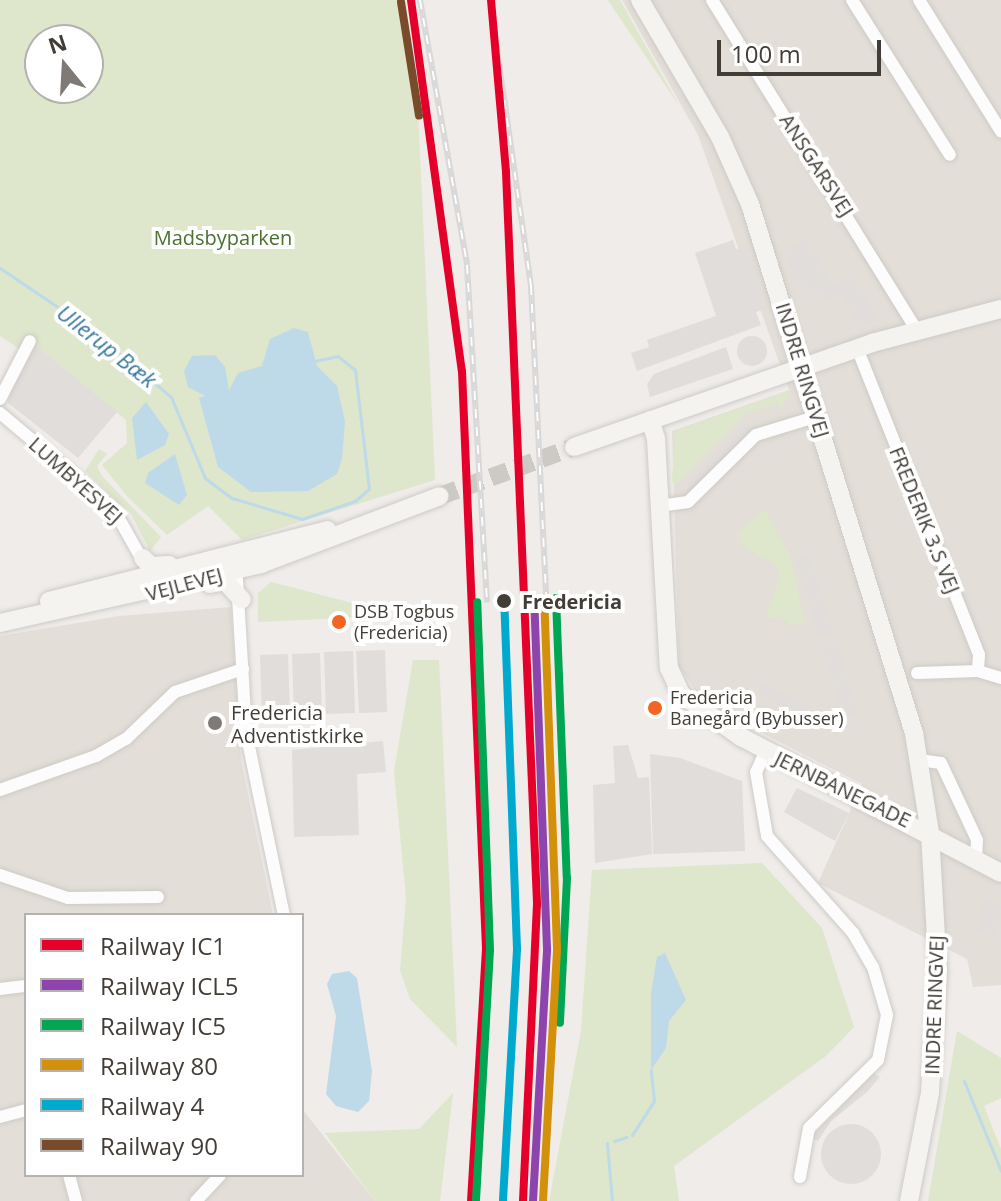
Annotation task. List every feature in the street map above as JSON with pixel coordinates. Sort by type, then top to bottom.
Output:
[{"type":"street","name":"INDRE RINGVEJ","points":[[640,0],[720,137],[756,222],[818,416],[919,760],[930,833],[935,1036],[909,1201]]},
{"type":"street","name":"ANSGARSVEJ","points":[[712,0],[917,331]]},
{"type":"street","points":[[852,0],[950,155]]},
{"type":"street","points":[[919,0],[1001,131]]},
{"type":"street","points":[[756,222],[752,242],[785,348],[778,375]]},
{"type":"street","points":[[574,447],[857,348],[1001,309]]},
{"type":"street","points":[[0,399],[30,341]]},
{"type":"street","name":"FREDERIK 3.S VEJ","points":[[857,348],[979,655],[978,671]]},
{"type":"street","name":"LUMBYESVEJ","points":[[0,413],[113,508],[143,558],[147,577]]},
{"type":"street","points":[[659,506],[688,502],[756,435],[818,416]]},
{"type":"street","name":"JERNBANEGADE","points":[[650,420],[659,506],[665,633],[677,686],[696,709],[766,750],[930,833],[1001,873]]},
{"type":"street","name":"VEJLEVEJ","points":[[0,623],[168,588],[233,563],[440,496]]},
{"type":"street","points":[[143,558],[158,567],[233,563],[242,600],[243,669],[253,781],[284,913]]},
{"type":"street","name":"VEJLEVEJ","points":[[0,611],[147,577],[233,563]]},
{"type":"street","points":[[46,614],[141,587],[147,577],[168,588],[225,581],[242,600]]},
{"type":"street","points":[[0,790],[96,756],[126,739],[175,692],[243,669]]},
{"type":"street","points":[[917,673],[978,671],[1001,678]]},
{"type":"street","points":[[766,750],[756,772],[767,836],[853,933],[873,967],[887,1015],[878,1060],[809,1128],[800,1177]]},
{"type":"street","points":[[919,760],[941,763],[977,840],[976,859]]},
{"type":"street","points":[[0,875],[68,898],[158,897]]},
{"type":"street","points":[[0,989],[24,986]]},
{"type":"street","points":[[0,1117],[24,1111]]},
{"type":"street","points":[[70,1177],[76,1201]]},
{"type":"street","points":[[196,1201],[218,1177]]},
{"type":"shaded area","points":[[622,0],[1001,0],[1001,985],[973,987],[967,959],[818,883],[862,784],[705,704],[679,667],[672,431],[789,390],[698,135]]},
{"type":"shaded area","points":[[806,239],[833,286],[851,275],[878,318],[860,327],[841,295],[827,299],[825,293],[812,296],[804,285],[796,287],[784,252]]},
{"type":"shaded area","points":[[733,240],[736,249],[746,246],[767,308],[756,312],[761,325],[637,371],[631,353],[649,347],[647,340],[716,316],[695,253]]},
{"type":"shaded area","points":[[752,336],[763,340],[767,351],[763,362],[752,366],[741,362],[737,351],[741,340]]},
{"type":"shaded area","points":[[32,342],[117,412],[78,458],[8,403],[12,379]]},
{"type":"shaded area","points":[[726,347],[733,369],[650,397],[647,384],[654,374]]},
{"type":"shaded area","points":[[745,421],[756,437],[698,494],[686,481]]},
{"type":"shaded area","points":[[809,555],[833,632],[819,637],[796,559]]},
{"type":"shaded area","points":[[231,607],[241,760],[273,913],[24,913],[24,1177],[304,1177],[304,1112],[375,1201],[0,1201],[0,636],[119,616]]},
{"type":"shaded area","points":[[837,645],[858,713],[844,717],[823,649]]},
{"type":"shaded area","points":[[385,650],[387,712],[359,713],[356,651]]},
{"type":"shaded area","points":[[353,651],[355,713],[326,714],[324,652]]},
{"type":"shaded area","points":[[320,653],[322,714],[294,715],[292,654]]},
{"type":"shaded area","points":[[288,654],[290,716],[262,716],[260,655]]},
{"type":"shaded area","points":[[762,683],[809,707],[805,717],[758,694]]},
{"type":"shaded area","points":[[383,741],[386,772],[357,774],[359,835],[294,837],[292,750]]},
{"type":"shaded area","points":[[628,745],[638,778],[649,777],[652,854],[595,863],[593,785],[615,783],[613,746]]},
{"type":"shaded area","points":[[650,754],[680,758],[742,781],[745,851],[653,854]]},
{"type":"shaded area","points":[[797,788],[849,813],[835,841],[784,812]]},
{"type":"shaded area","points":[[983,898],[1001,906],[995,938],[978,931]]},
{"type":"shaded area","points":[[874,1073],[880,1077],[867,1092],[831,1121],[818,1141],[810,1138]]},
{"type":"shaded area","points":[[851,1124],[872,1133],[881,1154],[872,1175],[851,1184],[830,1175],[821,1154],[830,1133]]},
{"type":"green space","name":"Madsbyparken","points":[[0,0],[403,0],[418,111],[435,480],[242,540],[208,506],[167,535],[127,496],[102,465],[127,443],[126,420],[32,342],[20,349],[0,336]]},
{"type":"green space","points":[[620,0],[680,107],[609,2]]},
{"type":"green space","points":[[791,390],[781,411],[778,403],[747,413],[676,485],[672,481],[675,431]]},
{"type":"green space","points":[[99,449],[107,454],[97,466],[102,476],[161,537],[150,551],[131,514],[85,471]]},
{"type":"green space","points":[[765,509],[791,558],[805,622],[791,626],[780,617],[766,618],[780,578],[777,566],[741,545],[738,533]]},
{"type":"green space","points":[[271,582],[364,606],[365,617],[258,622],[258,593]]},
{"type":"green space","points":[[413,660],[439,660],[457,1047],[410,999],[400,970],[406,898],[394,771]]},
{"type":"green space","points":[[762,863],[822,928],[854,1027],[826,1056],[674,1166],[679,1201],[549,1201],[581,1031],[592,870]]},
{"type":"green space","points":[[957,1031],[1001,1058],[1001,1098],[984,1106],[1001,1149],[1001,1201],[928,1201]]},
{"type":"green space","points":[[453,1093],[440,1201],[375,1201],[325,1133],[419,1129]]},
{"type":"water","points":[[294,328],[308,332],[317,366],[337,386],[345,421],[342,459],[337,474],[308,491],[251,492],[218,467],[199,398],[205,396],[188,387],[184,371],[192,356],[215,355],[225,367],[229,390],[238,373],[262,366],[270,339]]},
{"type":"water","points":[[146,402],[169,434],[165,445],[137,460],[132,418]]},
{"type":"water","points":[[175,454],[187,495],[179,505],[145,483],[148,473]]},
{"type":"water","points":[[665,953],[686,1000],[669,1021],[666,1048],[651,1070],[651,993],[657,957]]},
{"type":"water","points":[[349,971],[357,978],[372,1071],[369,1101],[358,1112],[336,1106],[326,1094],[336,1016],[327,984],[332,974]]},
{"type":"waterway","name":"Ullerup Bæk","points":[[0,268],[93,331],[171,397],[205,478],[232,498],[302,519],[355,501],[369,489],[355,370],[338,356],[315,361]]},
{"type":"waterway","points":[[632,1135],[654,1101],[651,1070]]},
{"type":"waterway","name":"Ullerup Bæk","points":[[964,1081],[1001,1171]]},
{"type":"waterway","points":[[614,1141],[626,1137]]},
{"type":"waterway","points":[[607,1143],[612,1201]]},
{"type":"tunnel","points":[[440,496],[574,447]]},
{"type":"railway","points":[[420,0],[467,265],[487,602]]},
{"type":"railway","points":[[494,29],[531,286],[546,598]]},
{"type":"rail line","name":"IC1","points":[[411,0],[462,371],[486,949],[471,1201]]},
{"type":"rail line","name":"IC1","points":[[491,0],[506,172],[537,904],[523,1201]]},
{"type":"rail line","name":"90","points":[[401,2],[419,116]]},
{"type":"rail line","name":"80","points":[[543,1201],[557,948],[544,598]]},
{"type":"rail line","name":"IC5","points":[[556,598],[567,878],[560,1023]]},
{"type":"rail line","name":"ICL5","points":[[533,1201],[547,949],[534,599]]},
{"type":"rail line","name":"4","points":[[503,1200],[517,949],[504,600]]},
{"type":"rail line","name":"IC5","points":[[476,1200],[490,950],[477,602]]},
{"type":"place","name":"Fredericia","points":[[504,601]]},
{"type":"place","name":"DSB Togbus (Fredericia)","points":[[339,622]]},
{"type":"place","name":"Fredericia Banegård (Bybusser)","points":[[655,708]]},
{"type":"place","name":"Fredericia Adventistkirke","points":[[215,723]]}]
